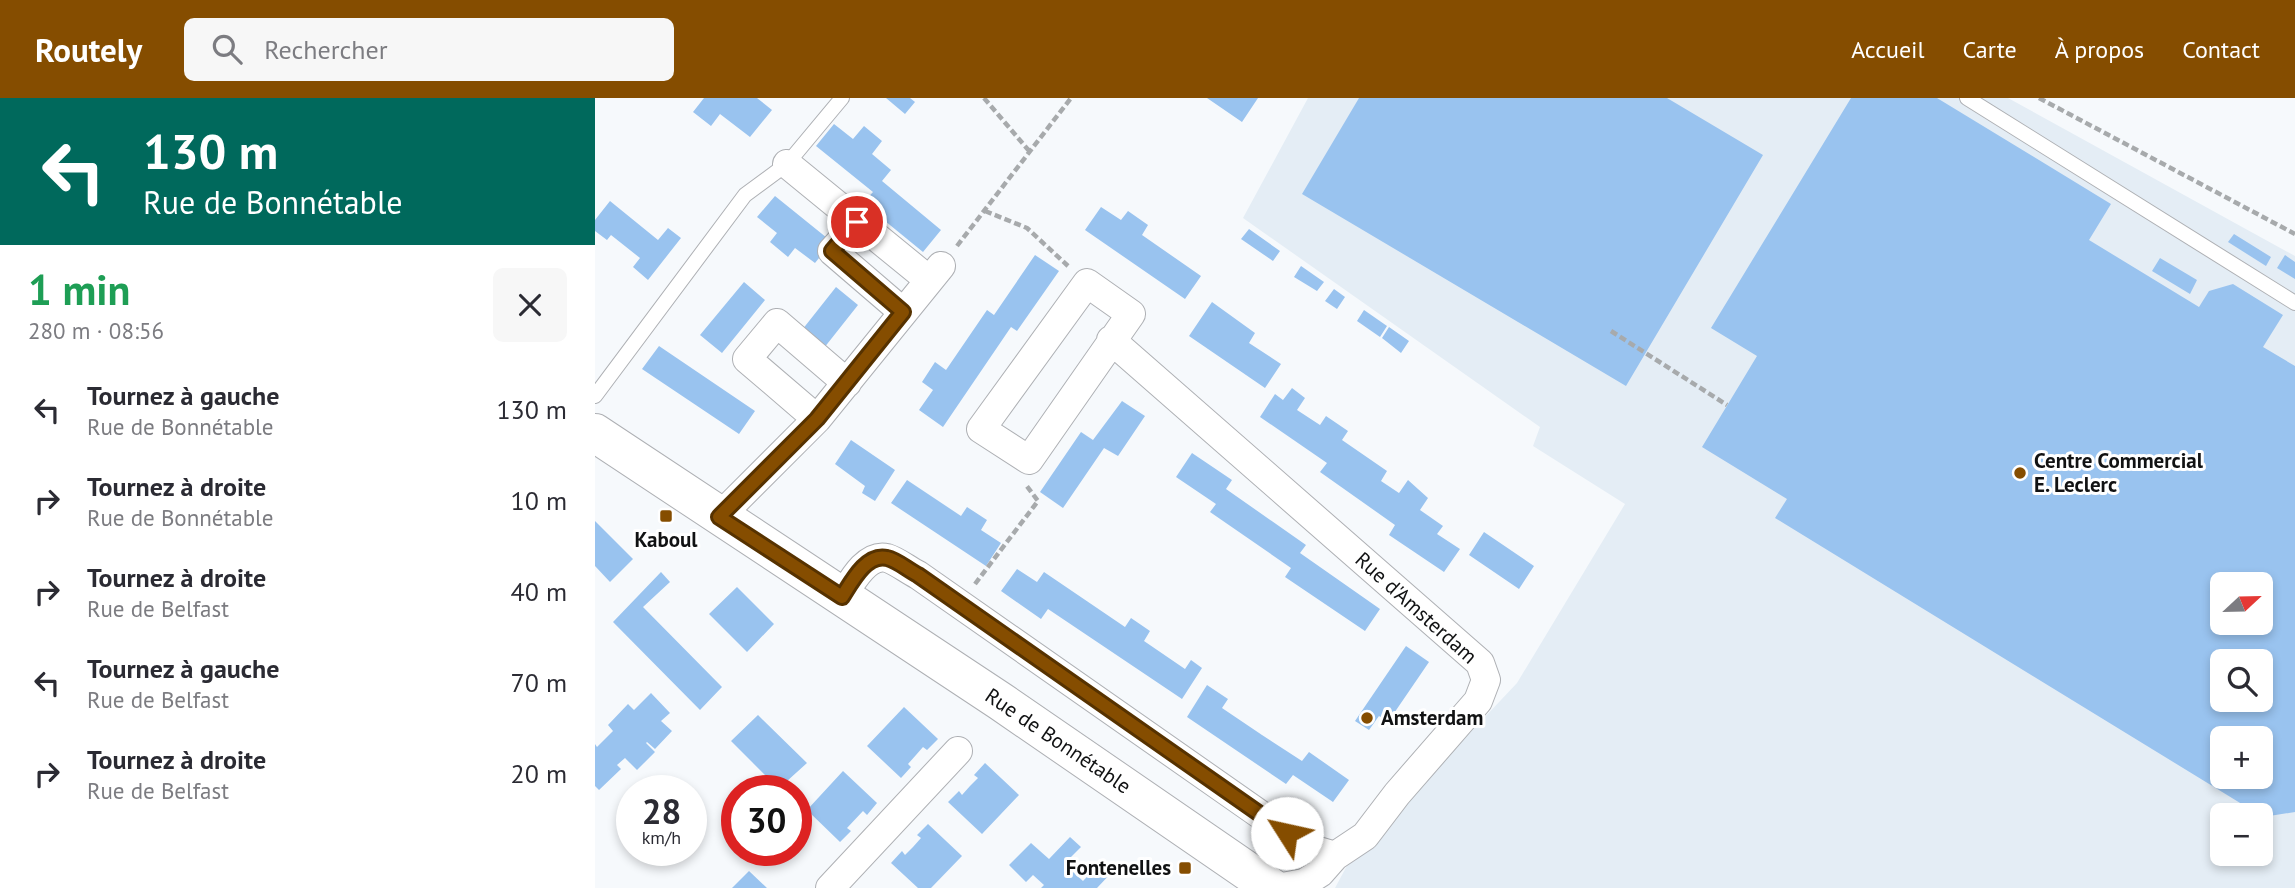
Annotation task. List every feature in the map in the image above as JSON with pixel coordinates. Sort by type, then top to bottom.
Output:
[{"type":"main road","name":"Rue de Bonnétable","points":[[595,433],[1000,701],[1275,888]]},
{"type":"street","points":[[719,517],[817,419],[935,273],[857,222],[787,164]]},
{"type":"street","points":[[857,222],[832,251],[903,312]]},
{"type":"street","points":[[1087,283],[1131,314],[1111,340],[1029,460],[981,429],[1087,283]]},
{"type":"street","points":[[817,419],[747,359],[776,323],[847,383]]},
{"type":"street","name":"Rue d'Amsterdam","points":[[1111,340],[1480,663],[1486,680],[1478,701],[1397,794],[1365,836],[1335,856],[1320,873],[1304,883],[1275,888]]},
{"type":"street","points":[[842,597],[860,570],[873,559],[886,558],[918,575],[1308,848],[1335,856]]},
{"type":"street","points":[[830,888],[958,751]]},
{"type":"lane","points":[[595,396],[745,195],[787,164],[842,98]]},
{"type":"lane","points":[[1967,98],[2295,303]]},
{"type":"path","points":[[984,98],[1030,152]]},
{"type":"path","points":[[935,273],[1071,98]]},
{"type":"path","points":[[2039,98],[2295,234]]},
{"type":"path","points":[[985,211],[1027,228],[1087,283]]},
{"type":"path","points":[[1611,331],[1727,405]]},
{"type":"path","points":[[960,604],[1038,501],[1025,485],[1029,460]]},
{"type":"shaded area","points":[[1308,98],[2008,98],[2295,256],[2295,888],[1335,888],[1350,860],[1517,683],[1625,504],[1533,446],[1540,427],[1243,218]]},
{"type":"building","points":[[704,98],[757,98],[772,110],[750,137],[720,114],[711,126],[693,112]]},
{"type":"building","points":[[886,98],[910,98],[915,102],[905,114]]},
{"type":"building","points":[[1207,98],[1258,98],[1242,122]]},
{"type":"building","points":[[1359,98],[1667,98],[1763,155],[1626,386],[1302,194]]},
{"type":"building","name":"Centre Commercial E. Leclerc","points":[[1851,98],[1937,98],[2111,204],[2089,240],[2199,307],[2209,291],[2233,284],[2283,315],[2263,347],[2295,366],[2295,812],[2273,815],[2273,803],[2240,803],[2217,789],[2273,789],[2273,726],[2210,726],[2210,785],[1775,518],[1787,499],[1702,447],[1757,356],[1711,328]]},
{"type":"building","points":[[834,124],[853,139],[864,126],[882,141],[872,154],[891,170],[882,181],[941,230],[923,252],[863,203],[873,192],[816,146]]},
{"type":"building","points":[[775,196],[832,242],[815,263],[795,248],[788,257],[770,242],[777,233],[757,217]]},
{"type":"building","points":[[610,201],[658,240],[668,228],[681,238],[648,280],[633,267],[640,258],[611,235],[607,240],[595,231],[595,220]]},
{"type":"building","points":[[1101,207],[1121,220],[1128,211],[1148,225],[1142,235],[1201,276],[1185,299],[1085,230]]},
{"type":"building","points":[[1249,229],[1280,251],[1273,261],[1241,239]]},
{"type":"building","points":[[2234,234],[2271,257],[2266,266],[2228,242]]},
{"type":"building","points":[[1035,255],[1059,271],[1017,331],[1011,327],[943,427],[919,410],[933,390],[922,382],[935,362],[946,370],[987,310],[994,315]]},
{"type":"building","points":[[2285,255],[2295,262],[2295,279],[2277,268]]},
{"type":"building","points":[[2160,258],[2197,280],[2190,294],[2152,271]]},
{"type":"building","points":[[1301,266],[1324,282],[1317,291],[1294,277]]},
{"type":"building","points":[[744,282],[765,300],[722,353],[700,335]]},
{"type":"building","points":[[836,287],[858,305],[824,348],[802,330]]},
{"type":"building","points":[[1334,289],[1345,297],[1337,309],[1325,301]]},
{"type":"building","points":[[1212,302],[1255,333],[1249,343],[1281,364],[1265,388],[1189,336]]},
{"type":"building","points":[[1364,310],[1387,326],[1380,337],[1357,321]]},
{"type":"building","points":[[1389,327],[1409,341],[1401,353],[1382,338]]},
{"type":"building","points":[[659,346],[755,411],[739,434],[642,369]]},
{"type":"building","points":[[1292,388],[1305,398],[1297,410],[1320,425],[1326,416],[1348,431],[1342,440],[1387,471],[1381,481],[1399,493],[1408,480],[1428,498],[1420,510],[1443,526],[1437,534],[1460,549],[1444,572],[1389,535],[1395,525],[1320,472],[1327,463],[1260,417],[1275,394],[1283,400]]},
{"type":"building","points":[[1122,401],[1145,416],[1118,456],[1104,448],[1063,508],[1040,492],[1081,432],[1093,440]]},
{"type":"building","points":[[851,440],[895,470],[875,501],[862,493],[865,486],[835,464]]},
{"type":"building","points":[[1192,453],[1232,480],[1226,489],[1306,545],[1300,553],[1380,609],[1365,631],[1285,577],[1291,568],[1210,512],[1216,504],[1176,477]]},
{"type":"building","points":[[907,480],[961,516],[967,507],[987,520],[981,530],[1001,543],[986,566],[891,503]]},
{"type":"building","points":[[595,521],[633,559],[610,582],[595,566]]},
{"type":"building","points":[[1484,532],[1534,566],[1519,589],[1469,555]]},
{"type":"building","points":[[1017,569],[1037,582],[1044,572],[1125,627],[1131,618],[1150,631],[1144,641],[1185,669],[1191,660],[1202,668],[1182,699],[1048,609],[1041,619],[1001,591]]},
{"type":"building","points":[[661,572],[670,582],[643,607],[722,687],[700,710],[613,622]]},
{"type":"building","points":[[737,587],[774,624],[747,652],[709,614]]},
{"type":"building","points":[[1406,646],[1429,662],[1388,722],[1379,716],[1369,730],[1355,721]]},
{"type":"building","points":[[1207,685],[1228,699],[1222,708],[1262,735],[1302,761],[1309,752],[1349,780],[1333,802],[1293,775],[1286,784],[1187,717]]},
{"type":"building","points":[[651,693],[670,713],[661,721],[672,731],[655,749],[646,743],[655,752],[637,770],[625,758],[617,765],[621,769],[599,790],[595,786],[595,744],[597,747],[613,731],[608,725],[628,704],[634,710]]},
{"type":"building","points":[[904,707],[938,739],[927,750],[923,747],[908,764],[911,767],[901,778],[867,746]]},
{"type":"building","points":[[758,715],[807,763],[794,775],[765,775],[731,741]]},
{"type":"building","points":[[985,763],[1019,795],[982,834],[948,802],[959,791],[962,795],[978,778],[974,775]]},
{"type":"building","points":[[843,771],[877,803],[867,815],[863,811],[847,828],[851,831],[840,842],[812,815],[812,805]]},
{"type":"building","points":[[928,824],[962,856],[931,888],[918,888],[891,863],[902,851],[905,855],[913,847],[921,838],[917,835]]},
{"type":"building","points":[[1070,837],[1081,847],[1064,864],[1083,881],[1103,860],[1114,870],[1097,888],[1041,888],[1044,885],[1033,875],[1026,882],[1009,865],[1031,843],[1049,859]]},
{"type":"building","points":[[749,871],[767,888],[732,888]]},
{"type":"place","name":"Centre Commercial E. Leclerc","points":[[2020,473]]},
{"type":"place","name":"Kaboul","points":[[666,516]]},
{"type":"place","name":"Amsterdam","points":[[1367,718]]},
{"type":"place","name":"Fontenelles","points":[[1185,868]]},
{"type":"route","points":[[857,222],[832,251],[903,312],[817,419],[719,517],[842,597],[860,570],[873,559],[886,558],[918,575],[1287,833]]}]
